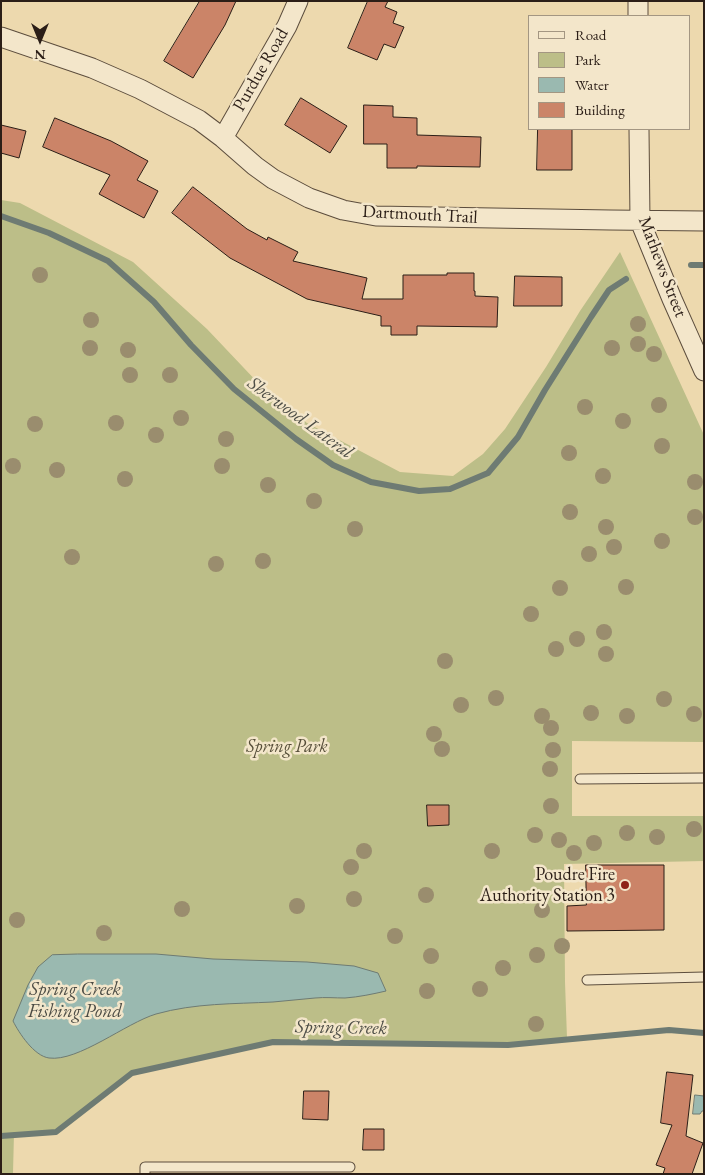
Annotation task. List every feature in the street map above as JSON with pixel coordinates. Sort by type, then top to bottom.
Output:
[{"type":"street","name":"Purdue Road","points":[[223,138],[287,26],[298,1]]},
{"type":"street","points":[[638,1],[638,15]]},
{"type":"street","name":"Dartmouth Trail","points":[[1,37],[92,68],[140,89],[199,120],[273,179],[309,198],[343,210],[376,216],[704,221]]},
{"type":"street","name":"Mathews Street","points":[[639,130],[640,221],[704,371]]},
{"type":"lane","points":[[580,779],[704,778]]},
{"type":"lane","points":[[587,980],[704,978]]},
{"type":"lane","points":[[145,1174],[145,1166],[350,1166]]},
{"type":"green space","name":"Spring Park","points":[[1,200],[20,203],[133,262],[207,329],[261,386],[307,423],[400,472],[453,476],[483,454],[505,429],[620,252],[704,435],[704,742],[572,741],[572,816],[704,816],[704,861],[564,864],[567,1038],[507,1046],[274,1042],[184,1059],[129,1073],[105,1095],[53,1133],[14,1133],[13,1173],[1,1173]]},
{"type":"water","name":"Spring Creek Fishing Pond","points":[[156,954],[213,959],[307,962],[354,966],[378,973],[386,991],[350,998],[319,998],[214,1005],[171,1010],[144,1019],[74,1054],[61,1058],[49,1058],[33,1049],[19,1032],[13,1021],[28,985],[38,967],[52,955]]},
{"type":"water","points":[[695,1095],[704,1096],[704,1111],[700,1114],[693,1114]]},
{"type":"building","points":[[200,1],[236,1],[225,25],[193,78],[164,61]]},
{"type":"building","points":[[368,1],[388,1],[385,7],[397,12],[393,23],[404,27],[395,48],[384,44],[377,60],[348,48]]},
{"type":"building","points":[[301,98],[347,126],[330,153],[285,125]]},
{"type":"building","points":[[364,105],[393,106],[393,117],[417,118],[417,135],[481,137],[480,167],[417,166],[417,168],[387,168],[387,144],[364,144]]},
{"type":"building","points":[[55,118],[111,141],[148,161],[137,180],[158,191],[144,218],[99,194],[110,175],[43,147]]},
{"type":"building","points":[[1,125],[26,131],[19,158],[1,153]]},
{"type":"building","points":[[538,130],[572,130],[572,170],[537,170]]},
{"type":"building","points":[[193,187],[247,229],[267,240],[268,237],[298,252],[293,261],[367,278],[362,299],[403,299],[403,275],[474,273],[475,296],[498,297],[497,327],[417,326],[417,335],[391,335],[391,326],[381,326],[381,316],[307,299],[230,258],[172,213]]},
{"type":"building","points":[[515,276],[562,277],[562,306],[514,306]]},
{"type":"building","points":[[427,805],[449,805],[449,825],[428,826]]},
{"type":"building","name":"Poudre Fire Authority Station 3","points":[[586,865],[664,865],[664,930],[567,931],[567,906],[586,905]]},
{"type":"building","points":[[667,1072],[693,1075],[686,1136],[703,1143],[692,1174],[663,1174],[665,1168],[656,1165],[672,1125],[661,1123]]},
{"type":"building","points":[[304,1091],[329,1091],[328,1120],[303,1119]]},
{"type":"building","points":[[364,1129],[384,1129],[384,1150],[363,1150]]},
{"type":"waterway","name":"Sherwood Lateral","points":[[1,216],[49,233],[108,261],[154,302],[191,345],[234,389],[296,439],[333,465],[371,482],[419,491],[450,489],[488,473],[518,437],[545,390],[609,290],[626,279]]},
{"type":"waterway","name":"Sherwood Lateral","points":[[691,265],[704,265]]},
{"type":"waterway","name":"Spring Creek","points":[[1,1136],[56,1132],[132,1073],[273,1042],[508,1045],[669,1030],[704,1033]]},
{"type":"place","name":"Poudre Fire Authority Station 3","points":[[625,885]]}]
